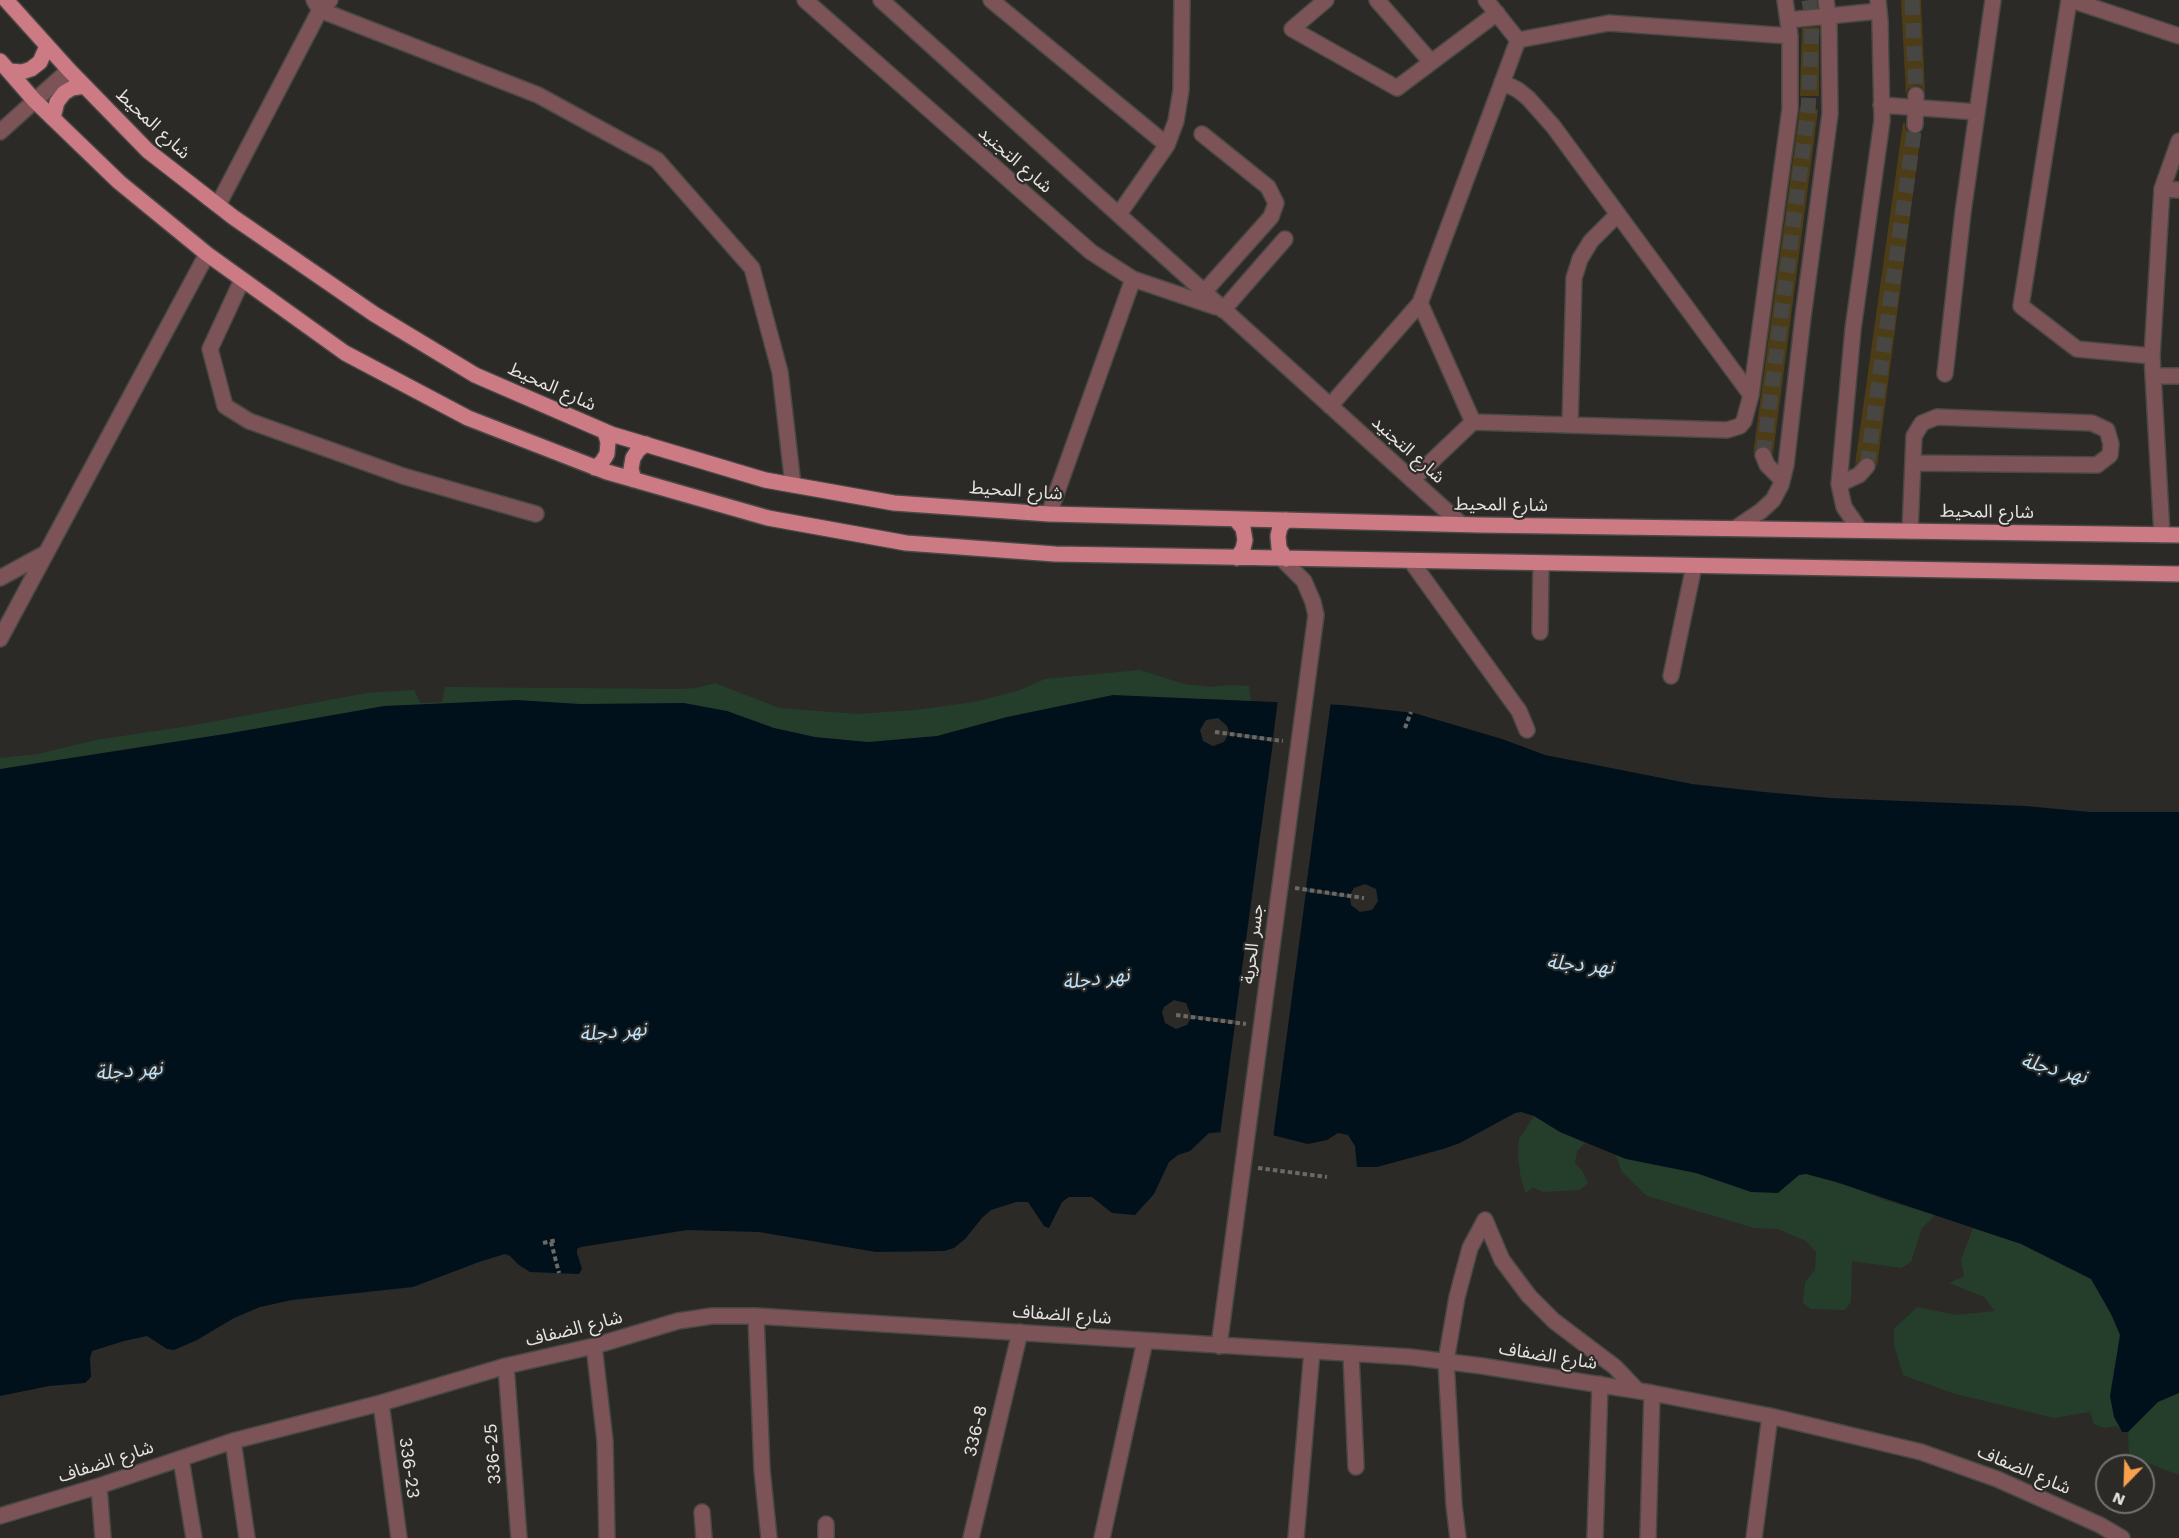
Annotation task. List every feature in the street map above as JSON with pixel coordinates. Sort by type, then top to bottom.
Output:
[{"type":"main road","name":"شارع المحيط","points":[[6,0],[84,87],[148,151],[218,205],[374,315],[475,375],[605,432],[765,480],[894,503],[1049,514],[2179,535]]},
{"type":"main road","points":[[4,66],[22,72],[31,69],[40,62],[47,46]]},
{"type":"main road","points":[[4,66],[34,100],[119,182],[207,254],[345,353],[468,418],[595,468],[768,518],[906,543],[1055,554],[2179,574]]},
{"type":"main road","points":[[53,118],[57,102],[64,93],[72,88],[84,87]]},
{"type":"main road","points":[[595,468],[607,454],[608,442],[605,432]]},
{"type":"main road","points":[[634,480],[631,469],[633,458],[646,444]]},
{"type":"main road","points":[[1235,519],[1243,528],[1245,540],[1243,549],[1237,558]]},
{"type":"main road","points":[[1284,559],[1279,548],[1278,536],[1280,527],[1286,520]]},
{"type":"street","name":"شارع التجنيد","points":[[805,0],[1091,252],[1133,279],[1223,310]]},
{"type":"street","name":"شارع التجنيد","points":[[881,0],[1460,523]]},
{"type":"street","points":[[991,0],[1167,145]]},
{"type":"street","points":[[1119,214],[1167,145],[1176,121],[1181,90],[1182,0]]},
{"type":"street","points":[[1326,0],[1292,29],[1397,88],[1497,13]]},
{"type":"street","points":[[1377,0],[1431,62]]},
{"type":"street","points":[[1486,0],[1518,40]]},
{"type":"street","points":[[1785,0],[1804,19]]},
{"type":"street","points":[[1736,528],[1773,500],[1786,465],[1830,114],[1826,0]]},
{"type":"street","points":[[1945,374],[1993,0]]},
{"type":"street","points":[[2152,356],[2077,349],[2021,306],[2070,0],[2179,36]]},
{"type":"street","points":[[218,205],[321,3],[537,95],[657,160],[752,268],[780,372],[793,485]]},
{"type":"street","points":[[1412,480],[1473,422],[1734,429],[1744,421],[1751,395],[1790,109],[1790,36],[1804,19],[1828,17],[1878,6],[1882,121],[1853,329],[1839,484],[1844,507],[1860,530]]},
{"type":"street","points":[[1518,40],[1610,23],[1790,36]]},
{"type":"street","points":[[1330,406],[1420,303],[1518,40]]},
{"type":"street","points":[[0,132],[69,70]]},
{"type":"street","points":[[1502,82],[1528,98],[1553,126],[1751,395]]},
{"type":"street","points":[[1881,105],[1920,103],[1977,112]]},
{"type":"street","points":[[1915,125],[1920,103]]},
{"type":"street","points":[[1202,134],[1268,187],[1276,203],[1271,217],[1204,292]]},
{"type":"street","points":[[2162,535],[2152,356],[2162,189],[2179,141]]},
{"type":"street","points":[[2162,189],[2179,190]]},
{"type":"street","points":[[1570,425],[1574,278],[1580,259],[1591,241],[1617,215]]},
{"type":"street","points":[[1223,310],[1285,239]]},
{"type":"street","points":[[0,639],[207,254]]},
{"type":"street","points":[[1049,514],[1133,279]]},
{"type":"street","points":[[242,280],[210,349],[225,406],[249,421],[403,476],[536,514]]},
{"type":"street","points":[[1420,303],[1473,422]]},
{"type":"street","points":[[2153,376],[2179,376]]},
{"type":"street","points":[[1910,531],[1914,436],[1923,423],[1937,417],[2092,423],[2107,430],[2111,444],[2110,454],[2097,465],[1914,463]]},
{"type":"street","points":[[1763,455],[1767,465],[1782,480]]},
{"type":"street","points":[[1839,484],[1859,475],[1867,466]]},
{"type":"street","points":[[0,578],[46,553]]},
{"type":"street","name":"جسر الحرية","points":[[1219,1346],[1316,615],[1314,602],[1304,581],[1284,559]]},
{"type":"street","points":[[1412,561],[1519,711],[1527,730]]},
{"type":"street","points":[[1540,632],[1541,563]]},
{"type":"street","points":[[1671,676],[1694,566]]},
{"type":"street","points":[[1458,1538],[1446,1361],[1457,1297],[1470,1248],[1485,1220],[1502,1260],[1529,1296],[1554,1321],[1645,1392],[1648,1538]]},
{"type":"street","name":"شارع الضفاف","points":[[0,1516],[233,1441],[381,1403],[506,1366],[594,1346],[678,1322],[712,1316],[756,1316],[1446,1361],[1600,1384],[1770,1416],[1880,1441],[1964,1465],[2100,1525],[2122,1538]]},
{"type":"street","points":[[756,1316],[762,1470],[769,1538]]},
{"type":"street","name":"336-8","points":[[971,1538],[1020,1332]]},
{"type":"street","points":[[1102,1538],[1145,1341]]},
{"type":"street","points":[[594,1346],[605,1441],[607,1538]]},
{"type":"street","points":[[1296,1538],[1312,1352]]},
{"type":"street","points":[[1351,1354],[1356,1467]]},
{"type":"street","name":"336-25","points":[[506,1366],[519,1538]]},
{"type":"street","points":[[1595,1538],[1600,1384]]},
{"type":"street","name":"336-23","points":[[381,1403],[399,1538]]},
{"type":"street","points":[[1755,1538],[1770,1416]]},
{"type":"street","points":[[233,1441],[247,1538]]},
{"type":"street","points":[[181,1459],[194,1538]]},
{"type":"street","points":[[99,1486],[103,1538]]},
{"type":"street","points":[[702,1512],[704,1538]]},
{"type":"path","points":[[1405,728],[1412,712]]},
{"type":"path","points":[[1215,732],[1299,743]]},
{"type":"path","points":[[1280,886],[1364,898]]},
{"type":"path","points":[[1176,1015],[1262,1026]]},
{"type":"path","points":[[1243,1166],[1327,1177]]},
{"type":"path","points":[[543,1243],[557,1240]]},
{"type":"path","points":[[551,1242],[559,1273]]},
{"type":"green space","points":[[1140,670],[1184,684],[1210,687],[1249,686],[1251,701],[1204,699],[1030,734],[0,793],[0,758],[38,754],[96,740],[189,726],[367,693],[414,690],[420,703],[442,702],[445,687],[679,689],[696,688],[715,683],[779,708],[857,714],[915,710],[974,702],[1017,691],[1045,679]]},
{"type":"green space","points":[[1534,1116],[1560,1132],[1585,1143],[1577,1151],[1575,1164],[1582,1170],[1588,1183],[1580,1190],[1543,1192],[1533,1187],[1526,1193],[1521,1179],[1518,1157],[1519,1139]]},
{"type":"green space","points":[[1725,1136],[1887,1201],[1935,1215],[1922,1228],[1911,1262],[1901,1268],[1852,1261],[1851,1302],[1845,1310],[1811,1309],[1803,1303],[1805,1282],[1815,1270],[1816,1252],[1806,1241],[1778,1229],[1754,1228],[1647,1196],[1622,1172],[1616,1155],[1627,1159]]},
{"type":"green space","points":[[1973,1228],[2003,1238],[2013,1231],[2179,1307],[2179,1475],[2155,1466],[2155,1454],[2129,1454],[2128,1432],[2122,1432],[2117,1426],[2104,1428],[2094,1424],[2090,1412],[2054,1418],[1952,1393],[1903,1375],[1894,1345],[1894,1329],[1917,1307],[1956,1315],[1995,1311],[1984,1297],[1949,1283],[1964,1276],[1961,1260]]},
{"type":"water","name":"نهر دجلة","points":[[1113,695],[1343,705],[1414,713],[1502,739],[1545,755],[1692,784],[1764,792],[1830,798],[2025,806],[2090,812],[2179,812],[2179,1393],[2158,1402],[2128,1432],[2122,1432],[2114,1417],[2110,1396],[2120,1335],[2111,1314],[2091,1279],[2021,1244],[1806,1174],[1799,1175],[1778,1193],[1751,1192],[1696,1173],[1626,1159],[1560,1132],[1534,1116],[1521,1112],[1515,1113],[1460,1143],[1377,1167],[1357,1167],[1355,1146],[1348,1135],[1338,1133],[1327,1140],[1308,1144],[1268,1134],[1209,1133],[1190,1151],[1178,1155],[1169,1162],[1154,1194],[1135,1215],[1112,1213],[1092,1197],[1069,1197],[1062,1202],[1049,1228],[1044,1226],[1028,1202],[1016,1202],[991,1210],[965,1239],[954,1248],[944,1251],[876,1252],[759,1232],[687,1230],[581,1247],[577,1249],[582,1269],[579,1274],[530,1272],[505,1254],[413,1287],[292,1300],[260,1307],[174,1350],[167,1349],[147,1336],[124,1341],[92,1351],[91,1377],[85,1383],[49,1386],[0,1396],[0,769],[231,733],[384,706],[517,700],[580,704],[684,703],[727,711],[774,728],[815,737],[868,742],[937,736],[1007,717]]},
{"type":"pier","points":[[1278,699],[1331,701],[1306,888],[1350,895],[1354,888],[1365,884],[1376,889],[1378,901],[1372,910],[1360,912],[1351,905],[1350,898],[1306,892],[1273,1138],[1250,1140],[1220,1135],[1235,1024],[1191,1018],[1187,1025],[1176,1029],[1165,1023],[1162,1012],[1164,1007],[1174,1000],[1186,1003],[1191,1015],[1235,1020],[1273,742],[1228,735],[1224,742],[1213,746],[1203,741],[1200,730],[1206,720],[1218,718],[1227,726],[1229,732],[1273,738]]},
{"type":"building","points":[[1901,0],[1921,0],[1925,92],[1922,87],[1916,85],[1908,89],[1906,95]]},
{"type":"building","points":[[1819,27],[1819,96],[1800,96],[1802,28]]},
{"type":"building","points":[[1800,107],[1818,110],[1773,454],[1764,445],[1759,446],[1753,454]]},
{"type":"building","points":[[1903,123],[1910,134],[1921,133],[1877,467],[1874,459],[1868,456],[1863,457],[1855,465]]},
{"type":"tunnel","points":[[1809,0],[1811,12]]},
{"type":"tunnel","points":[[1912,0],[1916,95]]},
{"type":"tunnel","points":[[1763,455],[1808,111],[1812,27]]},
{"type":"tunnel","points":[[1867,466],[1915,125]]}]
